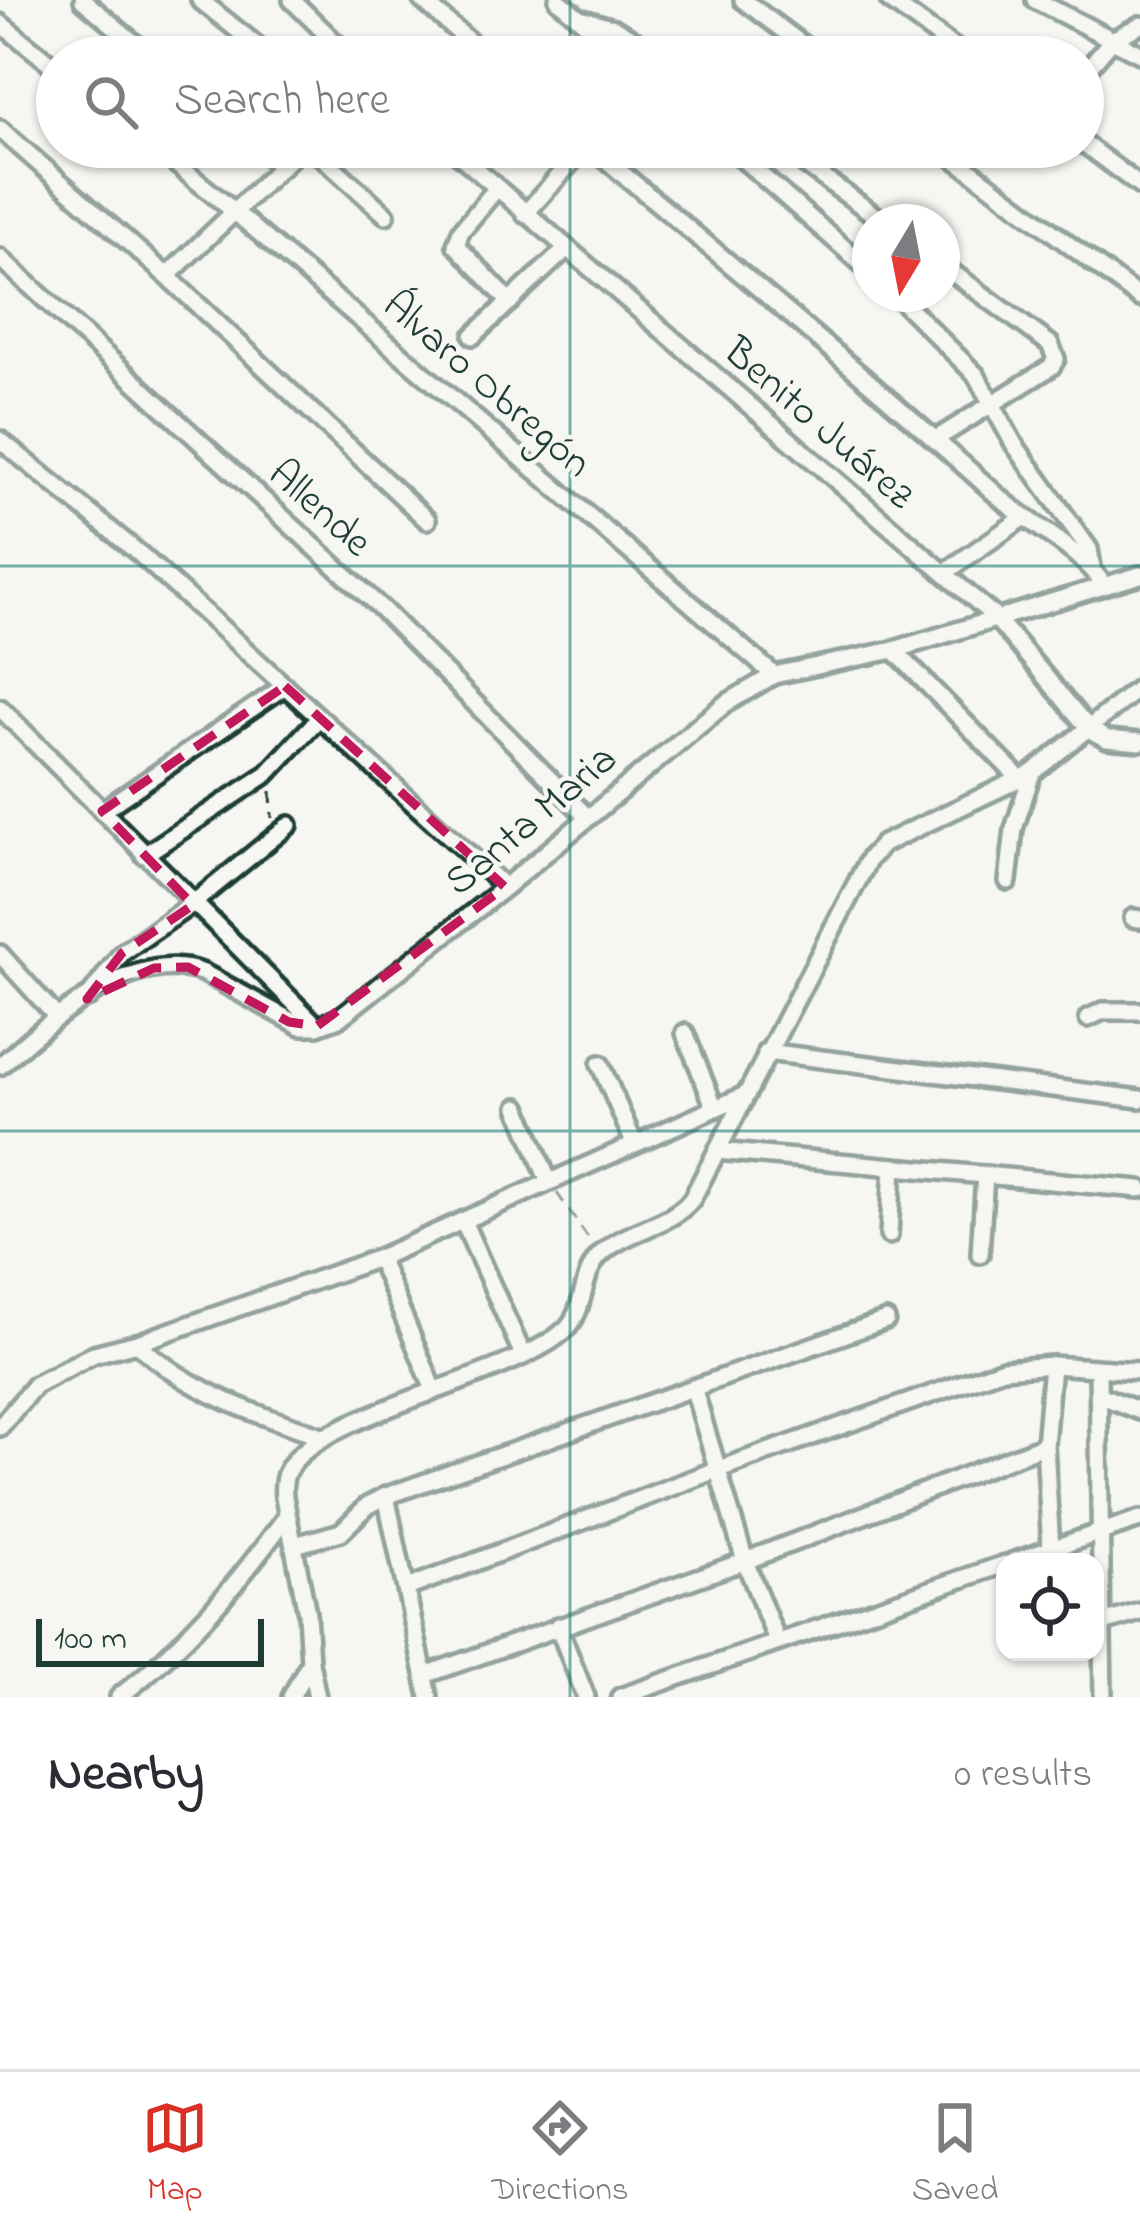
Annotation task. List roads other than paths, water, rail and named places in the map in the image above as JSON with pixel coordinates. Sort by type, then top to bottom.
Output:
[{"type":"street","points":[[83,0],[126,36]]},
{"type":"street","points":[[200,0],[245,36]]},
{"type":"street","points":[[292,0],[329,36]]},
{"type":"street","points":[[422,0],[464,36]]},
{"type":"street","points":[[558,0],[600,36]]},
{"type":"street","points":[[743,0],[791,36]]},
{"type":"street","points":[[889,0],[938,36]]},
{"type":"street","points":[[1035,0],[1140,54]]},
{"type":"street","points":[[580,19],[627,36]]},
{"type":"street","points":[[0,23],[36,52]]},
{"type":"street","points":[[1104,49],[1140,25]]},
{"type":"street","points":[[0,129],[36,161]]},
{"type":"street","points":[[1104,156],[1136,175]]},
{"type":"street","points":[[44,168],[427,520]]},
{"type":"street","name":"Álvaro Obregón","points":[[180,168],[774,675]]},
{"type":"street","points":[[167,276],[281,168]]},
{"type":"street","points":[[334,168],[386,215]]},
{"type":"street","name":"Benito Juárez","points":[[473,168],[995,617],[1090,730]]},
{"type":"street","points":[[525,214],[568,168]]},
{"type":"street","points":[[613,168],[1023,518],[1092,567],[1104,585]]},
{"type":"street","points":[[753,168],[852,256]]},
{"type":"street","points":[[811,168],[860,204]]},
{"type":"street","points":[[967,168],[1140,298]]},
{"type":"street","points":[[496,189],[461,231],[456,245],[510,302]]},
{"type":"street","points":[[473,336],[566,249]]},
{"type":"street","name":"Allende","points":[[0,258],[381,608],[586,816]]},
{"type":"street","points":[[936,439],[1051,368],[1056,354],[1050,344],[960,278]]},
{"type":"street","points":[[915,312],[962,356],[1014,444],[1089,549],[1092,567]]},
{"type":"street","points":[[0,440],[141,555],[505,887]]},
{"type":"street","points":[[944,573],[1023,518]]},
{"type":"street","name":"Santa Maria","points":[[317,1026],[339,1018],[725,704],[774,675],[894,650],[1140,575]]},
{"type":"street","points":[[894,650],[1026,776]]},
{"type":"street","points":[[102,812],[284,686]]},
{"type":"street","points":[[317,1697],[283,1483],[296,1458],[325,1437],[523,1355],[564,1332],[576,1317],[590,1271],[600,1256],[682,1212],[869,859],[883,844],[1026,776],[1140,687]]},
{"type":"street","points":[[0,708],[317,1026]]},
{"type":"street","points":[[144,855],[267,774],[319,718]]},
{"type":"street","points":[[1090,730],[1107,739],[1140,742]]},
{"type":"street","points":[[1008,880],[1026,776]]},
{"type":"street","points":[[87,1000],[122,953],[192,904],[289,825]]},
{"type":"street","points":[[4,966],[56,1016]]},
{"type":"street","points":[[0,1066],[56,1016],[154,968],[188,967],[289,1022],[317,1026]]},
{"type":"street","points":[[1088,1018],[1103,1011],[1140,1011]]},
{"type":"street","points":[[686,1033],[714,1106]]},
{"type":"street","points":[[766,1052],[1140,1099]]},
{"type":"street","points":[[600,1064],[634,1142]]},
{"type":"street","points":[[0,1427],[19,1401],[47,1378],[94,1354],[379,1258],[745,1095]]},
{"type":"street","points":[[518,1107],[548,1180]]},
{"type":"street","points":[[717,1151],[1140,1189]]},
{"type":"street","points":[[889,1234],[893,1167]]},
{"type":"street","points":[[980,1254],[985,1175]]},
{"type":"street","points":[[463,1221],[523,1355]]},
{"type":"street","points":[[379,1258],[434,1390]]},
{"type":"street","points":[[295,1545],[341,1532],[367,1506],[386,1496],[886,1320]]},
{"type":"street","points":[[137,1342],[154,1359],[236,1408],[325,1437]]},
{"type":"street","points":[[1051,1549],[1046,1444],[1052,1365]]},
{"type":"street","points":[[407,1588],[1003,1369],[1052,1365],[1140,1371]]},
{"type":"street","points":[[1097,1370],[1102,1553]]},
{"type":"street","points":[[694,1390],[745,1561],[777,1641]]},
{"type":"street","points":[[1099,1394],[1140,1411]]},
{"type":"street","points":[[425,1676],[745,1561],[1046,1444]]},
{"type":"street","points":[[386,1496],[428,1697]]},
{"type":"street","points":[[118,1697],[163,1663],[210,1613],[286,1517]]},
{"type":"street","points":[[1039,1553],[1140,1519]]},
{"type":"street","points":[[620,1697],[996,1567]]},
{"type":"street","points":[[1104,1624],[1140,1612]]},
{"type":"street","points":[[558,1627],[586,1697]]},
{"type":"street","points":[[1103,1661],[1103,1697]]},
{"type":"street","points":[[291,1697],[310,1662]]}]
